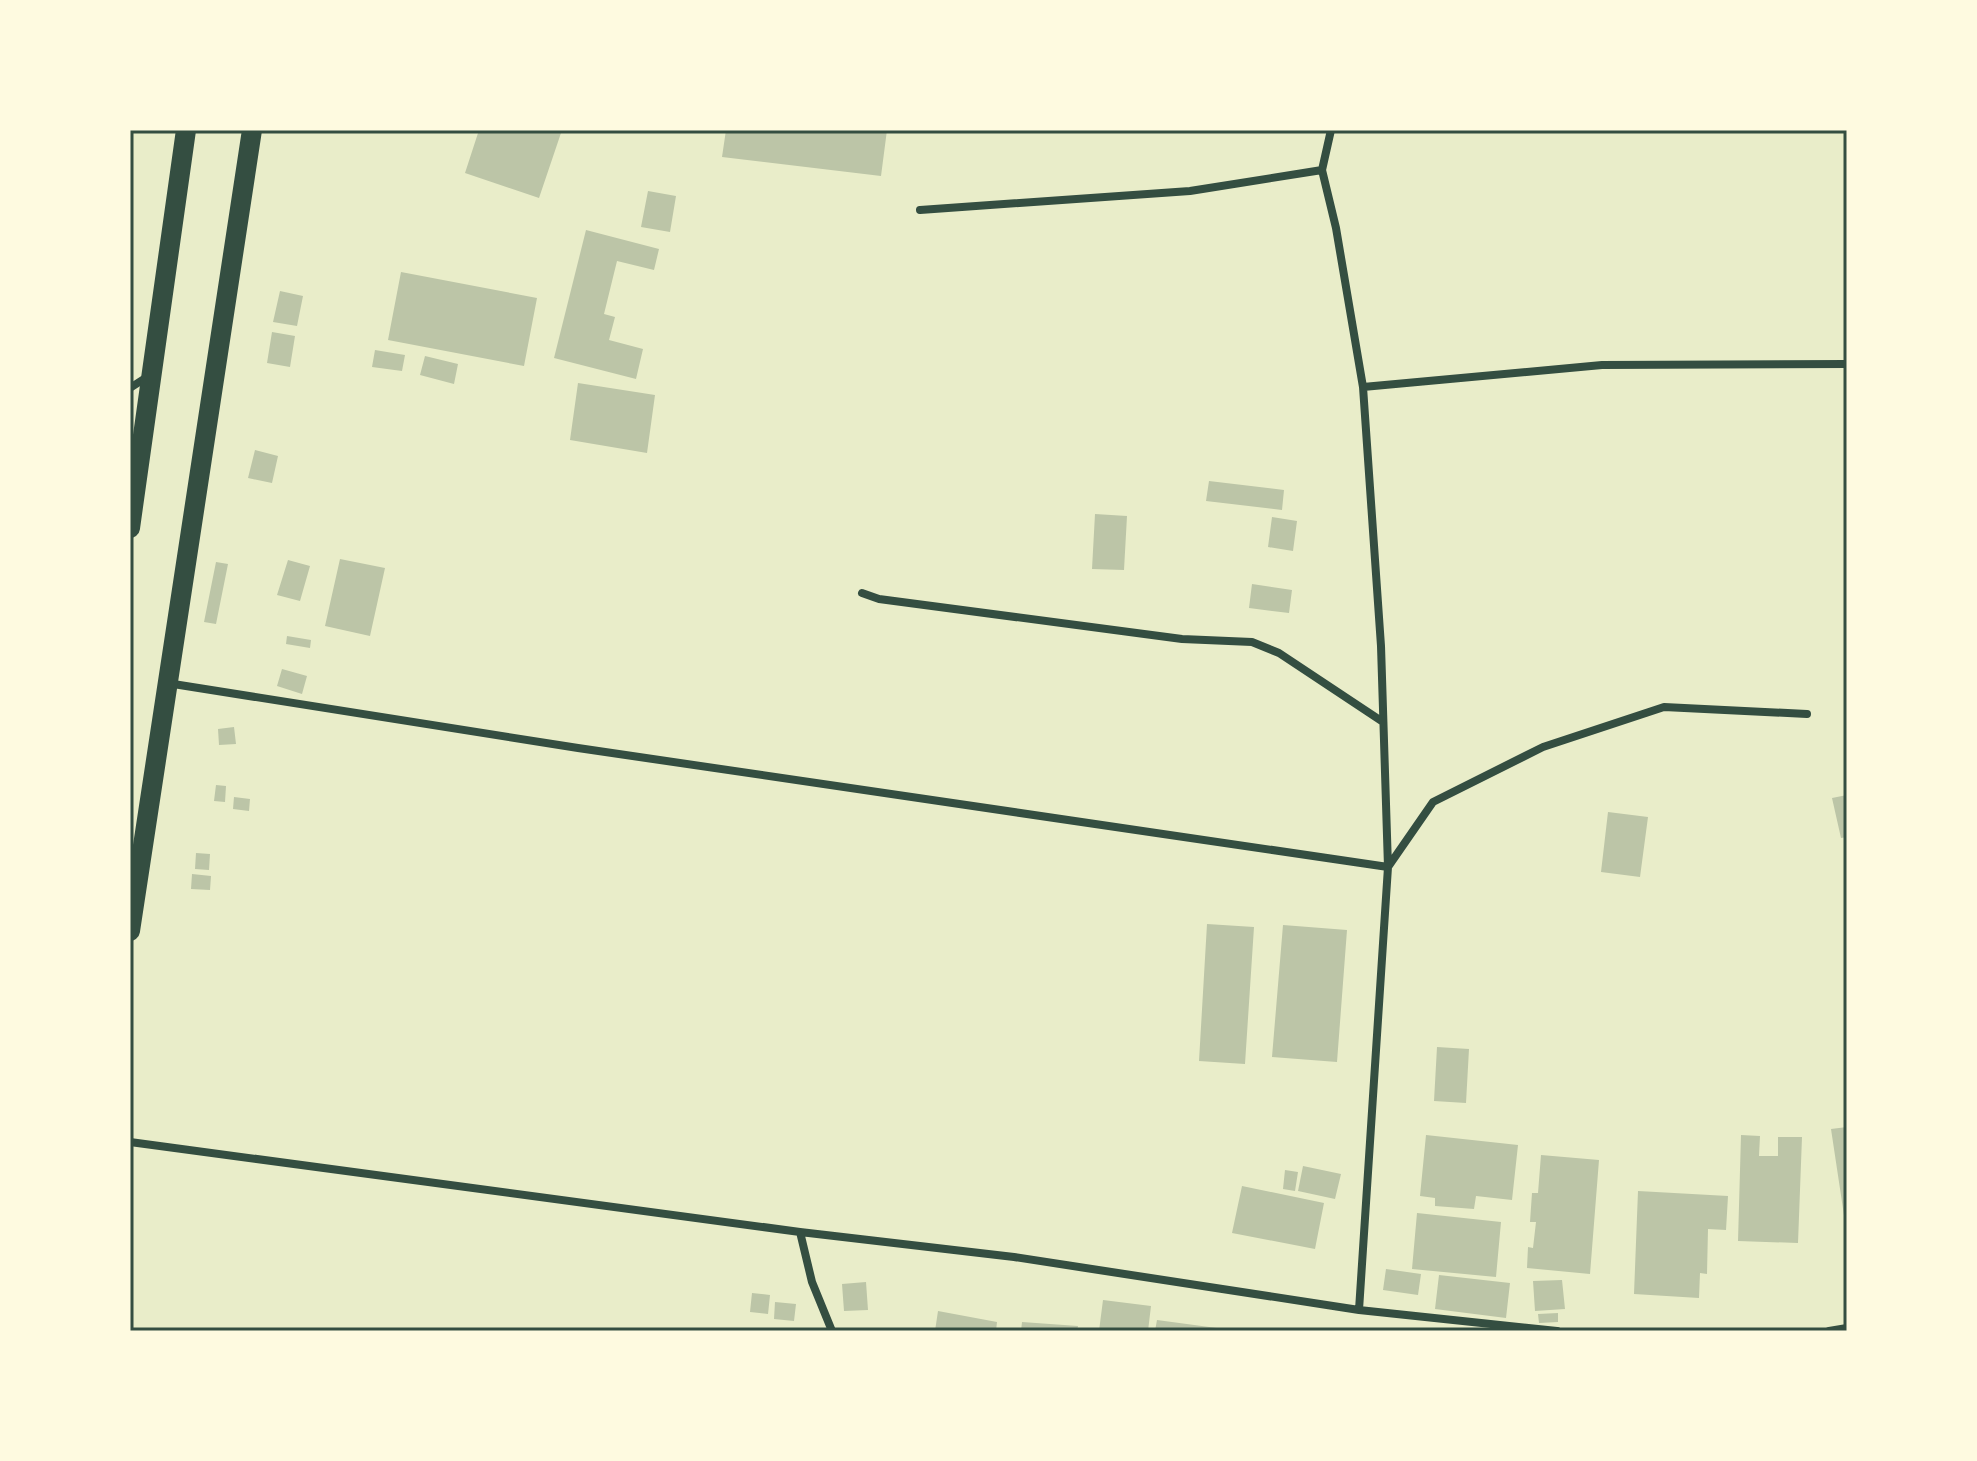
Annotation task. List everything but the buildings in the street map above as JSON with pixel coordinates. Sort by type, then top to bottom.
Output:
[{"type":"main road","points":[[130,528],[186,130]]},
{"type":"main road","points":[[130,931],[252,130]]},
{"type":"street","points":[[1331,130],[1322,170],[1336,228],[1363,387],[1381,646],[1388,867],[1359,1310]]},
{"type":"street","points":[[920,210],[1190,191],[1322,170]]},
{"type":"street","points":[[1363,387],[1602,365],[1847,364]]},
{"type":"street","points":[[130,388],[151,374]]},
{"type":"street","points":[[862,593],[879,599],[1182,639],[1252,642],[1279,653],[1383,722]]},
{"type":"street","points":[[167,683],[594,751],[1388,867]]},
{"type":"street","points":[[1388,867],[1433,802],[1543,747],[1664,707],[1807,714]]},
{"type":"street","points":[[130,1142],[800,1232],[1014,1257],[1359,1310],[1557,1331]]},
{"type":"street","points":[[800,1232],[812,1282],[832,1331]]},
{"type":"street","points":[[1829,1331],[1847,1328]]}]
